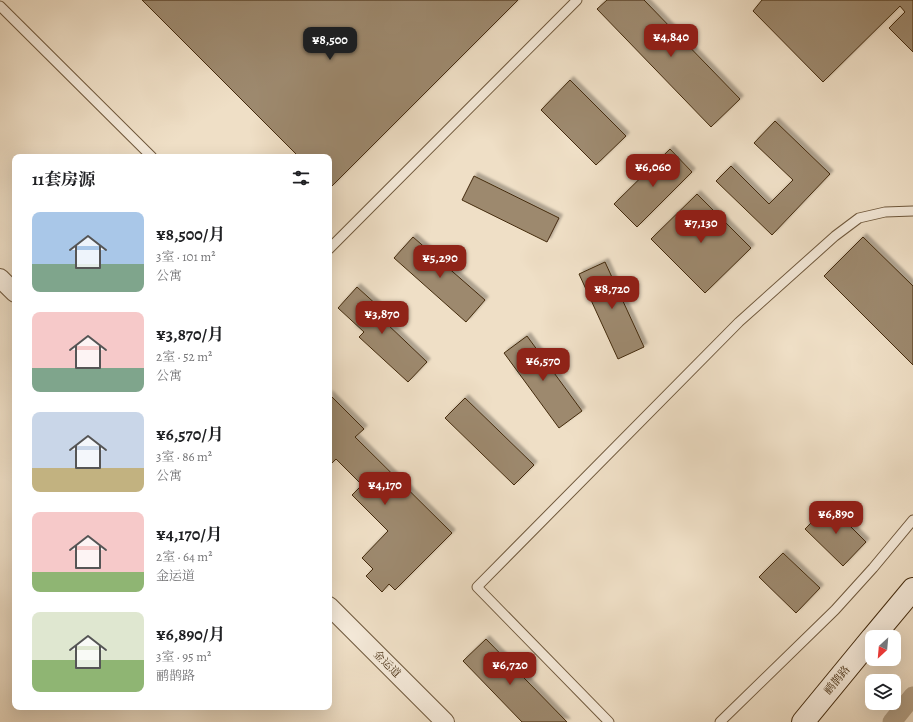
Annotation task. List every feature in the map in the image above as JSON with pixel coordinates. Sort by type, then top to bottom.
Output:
[{"type":"street","points":[[0,278],[12,290]]},
{"type":"street","name":"鹂鹊路","points":[[880,630],[913,589]]},
{"type":"street","name":"金运道","points":[[332,609],[445,722]]},
{"type":"street","name":"鹂鹊路","points":[[803,722],[865,648]]},
{"type":"lane","points":[[332,246],[577,0]]},
{"type":"lane","points":[[0,6],[149,154]]},
{"type":"lane","points":[[609,722],[477,587],[739,322],[835,236],[859,218],[885,212],[913,211]]},
{"type":"lane","points":[[720,722],[835,610],[873,568],[913,520]]},
{"type":"building","points":[[142,0],[518,0],[332,186],[332,154],[296,154]]},
{"type":"building","points":[[607,0],[644,0],[740,99],[711,127],[597,9]]},
{"type":"building","points":[[762,0],[913,0],[913,52],[889,28],[905,12],[900,6],[823,82],[753,11]]},
{"type":"building","points":[[570,80],[626,136],[596,165],[541,110]]},
{"type":"building","points":[[775,121],[830,174],[772,235],[716,181],[731,166],[769,204],[793,180],[754,143]]},
{"type":"building","points":[[670,149],[692,172],[637,227],[614,204]]},
{"type":"building","points":[[474,176],[559,218],[547,242],[462,200]]},
{"type":"building","points":[[697,194],[751,248],[705,293],[651,239]]},
{"type":"building","points":[[413,237],[485,300],[466,322],[394,258]]},
{"type":"building","points":[[863,237],[913,286],[913,365],[824,276]]},
{"type":"building","points":[[605,262],[644,347],[618,359],[579,274]]},
{"type":"building","points":[[357,287],[390,317],[385,322],[427,362],[408,382],[359,337],[364,332],[338,308]]},
{"type":"building","points":[[527,336],[582,411],[559,428],[504,353]]},
{"type":"building","points":[[332,397],[364,429],[355,437],[452,533],[395,590],[389,584],[382,592],[366,576],[373,569],[362,558],[388,531],[352,495],[362,485],[336,459],[332,463]]},
{"type":"building","points":[[465,398],[534,465],[514,485],[445,418]]},
{"type":"building","points":[[829,505],[866,542],[843,566],[805,529]]},
{"type":"building","points":[[783,553],[820,588],[796,613],[759,577]]},
{"type":"building","points":[[486,639],[567,722],[522,722],[463,661]]},
{"type":"waterway","points":[[892,722],[913,696]]}]
